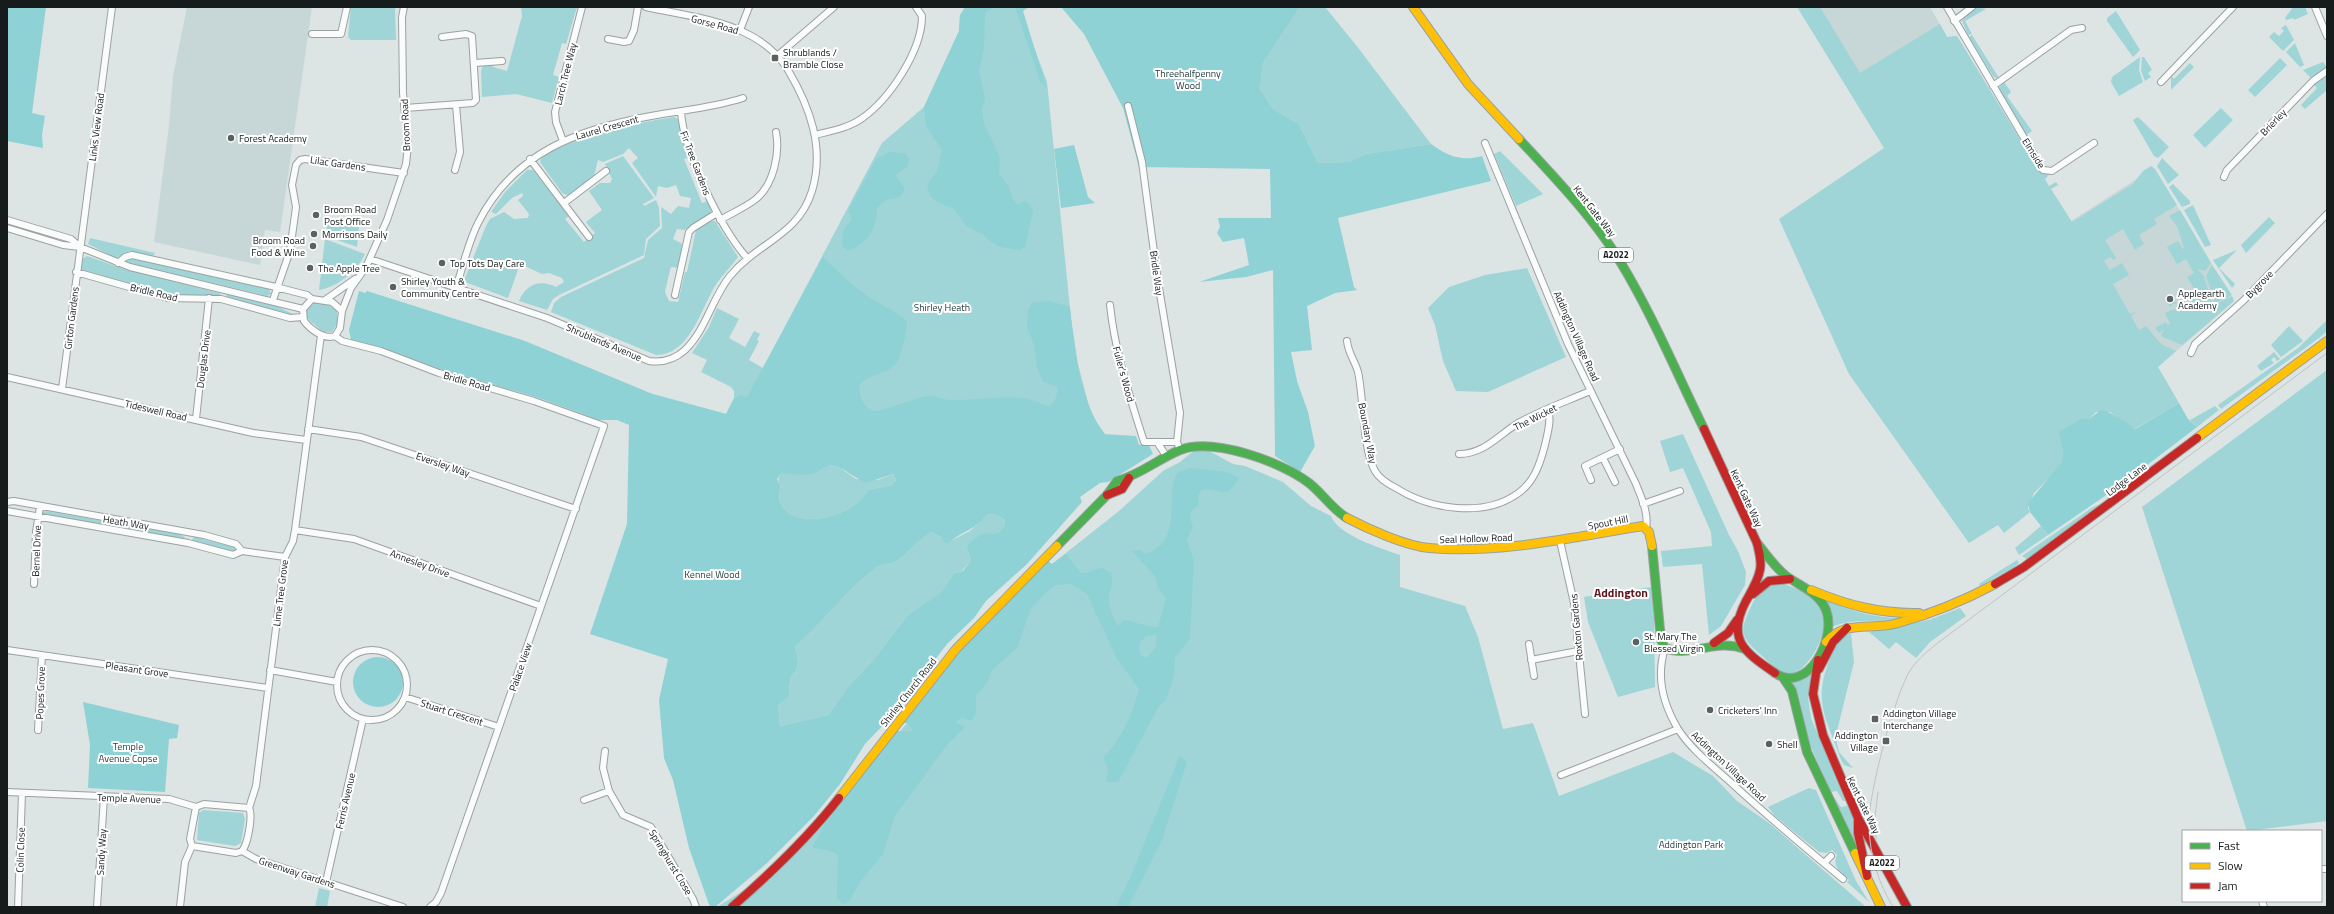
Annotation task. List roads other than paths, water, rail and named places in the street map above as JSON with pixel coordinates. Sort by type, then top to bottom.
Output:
[{"type":"main road","name":"Kent Gate Way","points":[[1413,7],[1468,84],[1573,198],[1621,262],[1655,325],[1757,543]]},
{"type":"main road","name":"Lodge Lane","points":[[1823,647],[1831,634],[1839,629],[1892,625],[1983,592],[2016,573],[2327,341]]},
{"type":"main road","name":"Seal Hollow Road","points":[[1180,450],[1200,446],[1235,451],[1262,458],[1309,483],[1333,508],[1346,518],[1374,532],[1416,546],[1439,550],[1487,549],[1560,541]]},
{"type":"main road","name":"Shirley Church Road","points":[[732,907],[773,871],[815,829],[956,649],[1107,495],[1122,489],[1129,478],[1180,450]]},
{"type":"main road","name":"Spout Hill","points":[[1560,541],[1640,526],[1646,528]]},
{"type":"main road","name":"Addington Village Road","points":[[1646,528],[1651,541],[1661,640],[1665,648]]},
{"type":"main road","points":[[1738,620],[1738,639],[1746,649],[1784,680],[1800,678],[1818,659],[1828,629],[1827,614],[1817,598],[1790,579],[1773,564],[1757,543]]},
{"type":"main road","points":[[1714,643],[1728,633],[1738,620],[1748,600],[1760,572],[1761,561],[1757,543]]},
{"type":"main road","points":[[1748,600],[1762,584],[1769,580],[1790,579]]},
{"type":"main road","name":"Lodge Lane","points":[[1801,586],[1848,606],[1867,612],[1893,614],[1926,613]]},
{"type":"main road","points":[[1815,680],[1825,655],[1833,642],[1847,628]]},
{"type":"main road","points":[[1665,648],[1676,652],[1714,643],[1736,644],[1746,649]]},
{"type":"main road","name":"Kent Gate Way","points":[[1818,659],[1813,694],[1823,735],[1858,818],[1907,907]]},
{"type":"main road","name":"A2022","points":[[1784,680],[1792,691],[1799,726],[1807,752],[1881,907]]},
{"type":"main road","points":[[1858,818],[1857,832],[1866,862],[1867,880]]},
{"type":"street","name":"Links View Road","points":[[80,247],[112,7]]},
{"type":"street","points":[[312,34],[341,34],[347,7]]},
{"type":"street","name":"Broom Road","points":[[342,311],[355,279],[370,259],[394,203],[404,173],[408,145],[404,108],[402,17],[404,7]]},
{"type":"street","name":"Larch Tree Way","points":[[563,141],[556,122],[555,112],[582,7]]},
{"type":"street","points":[[608,39],[624,42],[629,41],[634,30],[638,7]]},
{"type":"street","name":"Gorse Road","points":[[646,7],[740,30],[756,39],[777,56]]},
{"type":"street","points":[[740,30],[749,7]]},
{"type":"street","points":[[777,56],[834,7]]},
{"type":"street","points":[[815,135],[848,126],[862,119],[878,104],[897,80],[911,54],[921,28],[922,16],[916,7]]},
{"type":"street","name":"Elmside","points":[[1947,7],[2045,171],[2054,170],[2094,143]]},
{"type":"street","points":[[1954,21],[1972,7]]},
{"type":"street","points":[[2161,82],[2233,7]]},
{"type":"street","points":[[2315,7],[2327,36]]},
{"type":"street","points":[[1993,86],[2071,30],[2082,28]]},
{"type":"street","points":[[404,108],[473,103],[476,100],[472,38],[470,35],[442,36]]},
{"type":"street","name":"Shrublands Avenue","points":[[370,259],[548,318],[639,357],[661,362],[676,357],[689,345],[703,325],[726,282],[747,258],[790,228],[804,211],[816,172],[815,135],[810,118],[794,82],[777,56]]},
{"type":"street","points":[[474,63],[502,61]]},
{"type":"street","name":"Brierley","points":[[2224,177],[2227,170],[2281,113],[2317,77],[2327,71]]},
{"type":"street","name":"Laurel Crescent","points":[[456,288],[471,240],[483,214],[507,180],[530,159],[563,141],[614,123],[708,108],[742,98]]},
{"type":"street","points":[[455,170],[460,152],[456,104]]},
{"type":"street","name":"Bridle Way","points":[[1128,106],[1142,162],[1158,282],[1180,414],[1177,442]]},
{"type":"street","name":"Fir Tree Gardens","points":[[681,112],[685,138],[720,220],[747,258]]},
{"type":"street","points":[[720,220],[754,200],[763,191],[778,152],[776,132]]},
{"type":"street","name":"Addington Village Road","points":[[1485,143],[1535,267],[1590,391],[1620,449],[1643,504],[1647,522],[1646,528]]},
{"type":"street","points":[[1489,152],[1495,149]]},
{"type":"street","name":"Lilac Gardens","points":[[273,300],[276,287],[290,251],[296,207],[292,184],[296,165],[300,160],[305,159],[404,173]]},
{"type":"street","points":[[530,159],[589,237]]},
{"type":"street","points":[[564,203],[606,171]]},
{"type":"street","points":[[675,295],[689,232],[717,213]]},
{"type":"street","name":"Bygrove","points":[[2191,353],[2195,344],[2240,304],[2327,214]]},
{"type":"street","name":"Bridle Road","points":[[7,220],[67,238],[80,247],[118,263],[273,300],[303,309]]},
{"type":"street","name":"Bridle Road","points":[[7,228],[63,246],[80,247]]},
{"type":"street","name":"Girton Gardens","points":[[62,389],[80,247]]},
{"type":"street","points":[[118,263],[125,257],[132,255],[276,287],[307,295],[312,299],[325,300],[337,304],[342,311],[340,328],[334,336]]},
{"type":"street","name":"Bridle Road","points":[[76,272],[168,298],[209,298],[240,302],[290,318],[303,317]]},
{"type":"street","name":"Broom Road","points":[[325,300],[355,279]]},
{"type":"street","name":"Douglas Drive","points":[[196,419],[209,298]]},
{"type":"street","points":[[312,299],[303,309],[303,317],[307,324],[322,335]]},
{"type":"street","name":"Fuller's Wood","points":[[1110,305],[1112,328],[1122,372],[1144,442],[1157,442]]},
{"type":"street","name":"Bridle Road","points":[[322,335],[329,337],[334,336],[342,341],[381,351],[439,373],[514,394],[602,424]]},
{"type":"street","name":"Lime Tree Grove","points":[[242,851],[247,844],[251,813],[249,808],[256,786],[285,557],[293,541],[295,530],[306,440],[322,335]]},
{"type":"street","name":"Boundary Way","points":[[1347,340],[1350,357],[1358,372],[1366,435],[1375,471],[1386,482],[1420,500],[1466,508],[1499,504],[1519,494],[1533,479],[1541,461],[1549,423],[1548,410]]},
{"type":"street","name":"Tideswell Road","points":[[7,377],[253,433],[306,440]]},
{"type":"street","name":"The Wicket","points":[[1459,454],[1469,454],[1488,446],[1520,422],[1590,391]]},
{"type":"street","name":"Palace View","points":[[430,907],[436,902],[441,893],[604,429],[602,424]]},
{"type":"street","name":"Eversley Way","points":[[308,429],[361,437],[576,509]]},
{"type":"street","points":[[1157,442],[1177,442],[1180,450]]},
{"type":"street","points":[[1157,442],[1167,457]]},
{"type":"street","points":[[1592,480],[1586,466],[1620,449]]},
{"type":"street","points":[[1603,458],[1615,482]]},
{"type":"street","points":[[1643,504],[1680,491]]},
{"type":"street","name":"Heath Way","points":[[7,502],[190,533],[236,544],[242,551]]},
{"type":"street","name":"Bernel Drive","points":[[34,584],[38,517],[40,507]]},
{"type":"street","name":"Heath Way","points":[[7,511],[188,543],[233,555],[242,551],[285,557]]},
{"type":"street","name":"Annesley Drive","points":[[295,530],[354,539],[541,606]]},
{"type":"street","points":[[188,543],[190,533]]},
{"type":"street","name":"Roxton Gardens","points":[[1560,541],[1574,603],[1585,714]]},
{"type":"street","points":[[1529,644],[1534,676]]},
{"type":"street","name":"Addington Village Road","points":[[1665,648],[1661,658],[1661,687],[1667,708],[1678,729],[1691,745],[1723,776],[1843,879]]},
{"type":"street","name":"Pleasant Grove","points":[[7,650],[268,688]]},
{"type":"street","points":[[364,651],[379,651],[393,657],[403,668],[407,682],[405,697],[401,706],[389,716],[374,721],[363,720],[351,713],[342,703],[337,682],[342,669],[351,658],[364,651]]},
{"type":"street","points":[[1531,660],[1578,651]]},
{"type":"street","name":"Popes Grove","points":[[38,730],[42,655]]},
{"type":"street","points":[[270,670],[337,682]]},
{"type":"street","name":"Stuart Crescent","points":[[405,697],[499,727]]},
{"type":"street","name":"Ferris Avenue","points":[[326,882],[363,720]]},
{"type":"street","points":[[1561,775],[1678,729]]},
{"type":"street","name":"Springhurst Close","points":[[605,751],[603,768],[609,791],[623,814],[651,827],[693,899],[696,907]]},
{"type":"street","points":[[584,800],[609,791]]},
{"type":"street","name":"Temple Avenue","points":[[7,792],[176,800],[196,807],[204,804],[249,808]]},
{"type":"street","name":"Colin Close","points":[[18,907],[22,793]]},
{"type":"street","name":"Sandy Way","points":[[97,907],[104,797]]},
{"type":"street","points":[[180,907],[184,862],[192,846],[190,839],[196,807]]},
{"type":"street","name":"Greenway Gardens","points":[[192,846],[236,852],[242,851],[256,859],[403,907]]},
{"type":"street","points":[[1824,864],[1831,856]]},
{"type":"tram line","points":[[1893,907],[1883,888],[1873,858],[1869,827],[1870,813],[1872,793],[1890,722],[1897,700],[1914,665],[1924,654],[1939,642],[2327,353]]},
{"type":"tram line","points":[[1876,840],[1875,817],[1878,792]]},
{"type":"place","name":"Shrublands / Bramble Close","points":[[775,58]]},
{"type":"place","name":"Forest Academy","points":[[231,138]]},
{"type":"place","name":"Broom Road Post Office","points":[[316,215]]},
{"type":"place","name":"Morrisons Daily","points":[[314,234]]},
{"type":"place","name":"Broom Road Food & Wine","points":[[313,246]]},
{"type":"place","name":"Top Tots Day Care","points":[[442,263]]},
{"type":"place","name":"The Apple Tree","points":[[310,268]]},
{"type":"place","name":"Shirley Youth & Community Centre","points":[[393,287]]},
{"type":"place","name":"Applegarth Academy","points":[[2170,299]]},
{"type":"place","name":"St. Mary The Blessed Virgin","points":[[1636,642]]},
{"type":"place","name":"Cricketers' Inn","points":[[1710,710]]},
{"type":"place","name":"Addington Village Interchange","points":[[1875,719]]},
{"type":"place","name":"Addington Village","points":[[1886,741]]},
{"type":"place","name":"Shell","points":[[1769,744]]},
{"type":"district","name":"Addington","points":[[1621,593]]},
{"type":"park label","name":"Threehalfpenny Wood","points":[[1188,78]]},
{"type":"park label","name":"Shirley Heath","points":[[942,307]]},
{"type":"park label","name":"Kennel Wood","points":[[712,574]]},
{"type":"park label","name":"Temple Avenue Copse","points":[[128,752]]},
{"type":"park label","name":"Addington Park","points":[[1691,844]]}]
